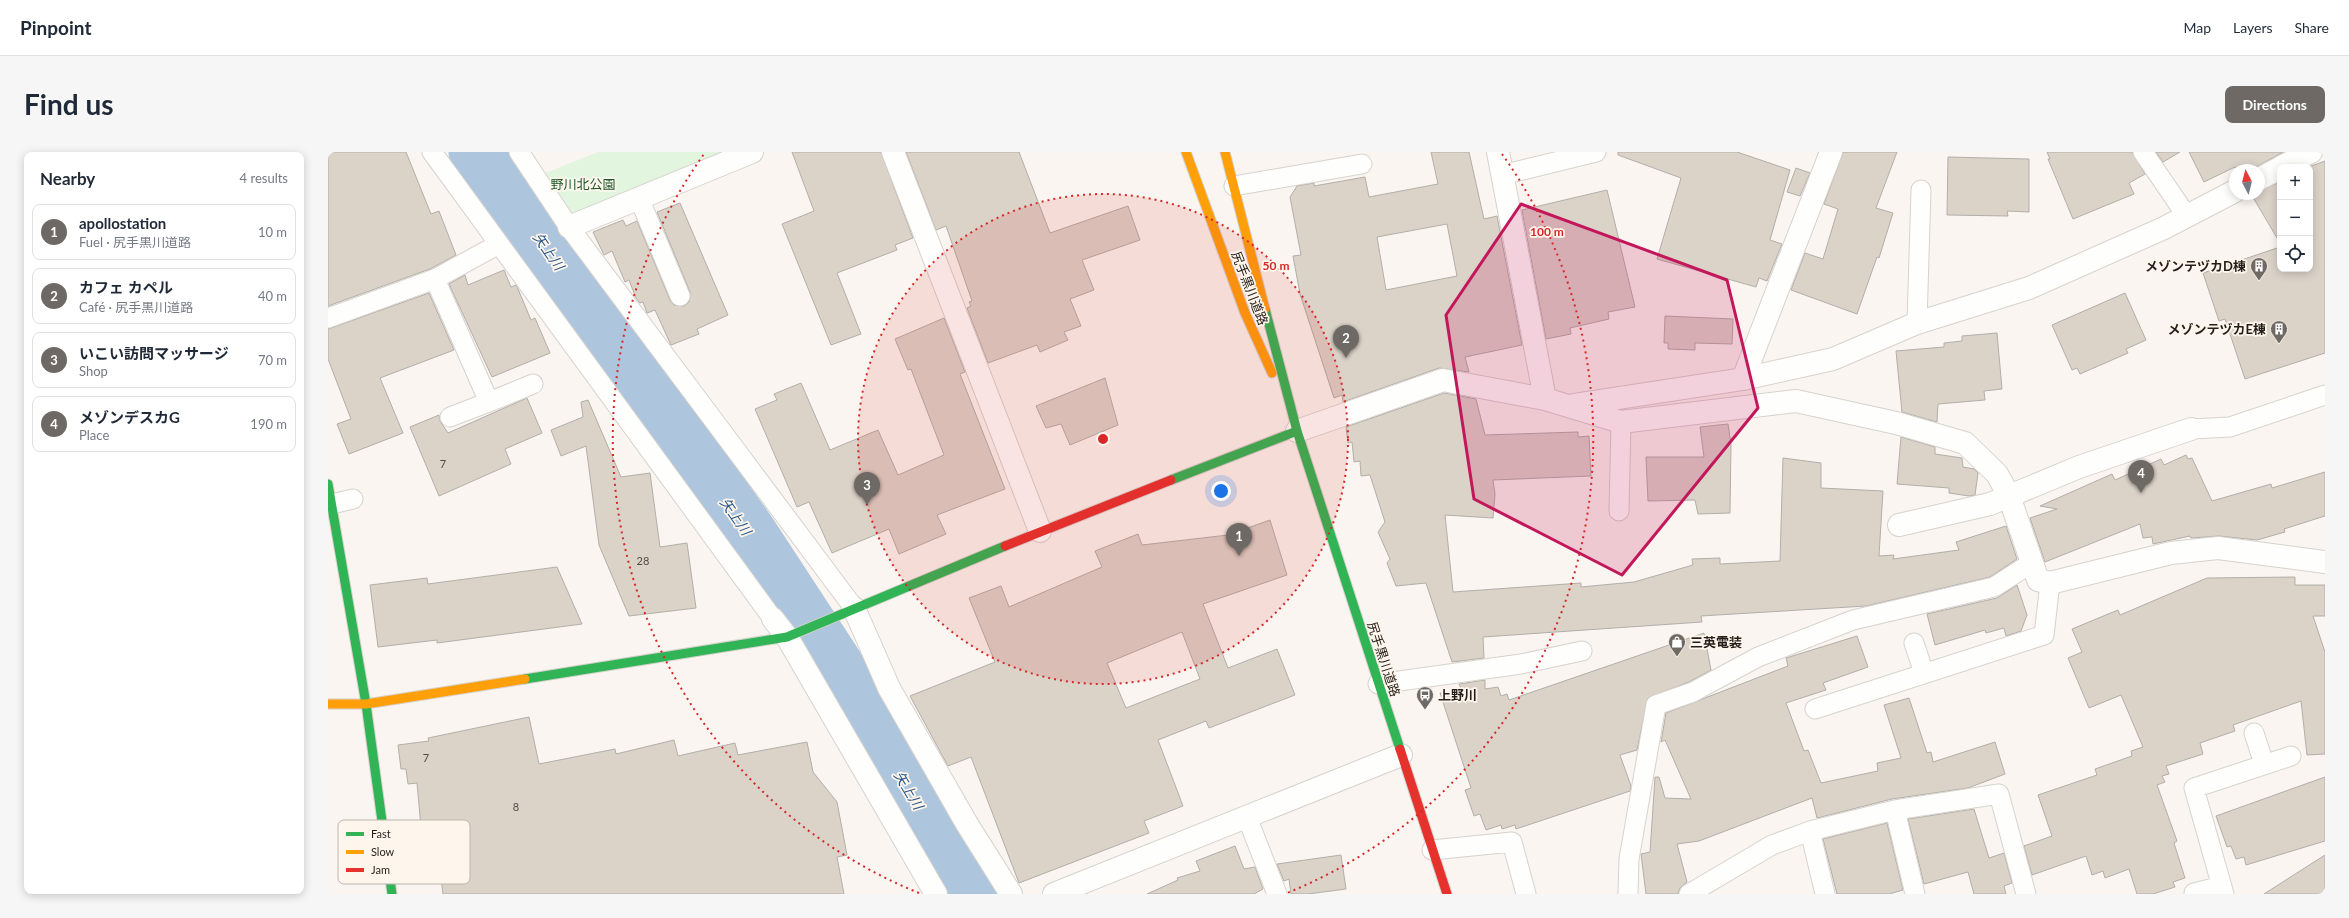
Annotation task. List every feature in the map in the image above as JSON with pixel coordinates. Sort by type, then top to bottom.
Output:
[{"type":"street","points":[[570,227],[752,152]]},
{"type":"street","points":[[893,152],[1040,530]]},
{"type":"street","name":"尻手黒川道路","points":[[1186,152],[1245,313],[1297,430]]},
{"type":"street","name":"尻手黒川道路","points":[[1225,152],[1297,430],[1447,894]]},
{"type":"street","points":[[1498,152],[1545,399]]},
{"type":"street","points":[[1743,379],[1831,152]]},
{"type":"street","points":[[2287,164],[2311,152]]},
{"type":"street","points":[[2265,175],[2277,169]]},
{"type":"street","points":[[1566,406],[1743,379],[1833,359],[1917,323],[2029,288],[2164,228],[2186,215],[2229,194]]},
{"type":"street","points":[[328,704],[366,704],[787,637],[1040,530],[1297,430],[1443,380],[1545,399],[1621,422],[1796,400],[1896,423],[1965,443],[1997,474],[2009,496],[2038,580],[2050,583],[2172,553],[2218,548],[2325,562]]},
{"type":"street","points":[[1899,525],[1990,504],[2079,466],[2191,429]]},
{"type":"street","points":[[328,484],[349,565],[382,820]]},
{"type":"street","points":[[854,608],[889,688],[967,824],[1011,894]]},
{"type":"street","points":[[773,619],[787,637],[936,894]]},
{"type":"street","points":[[1054,894],[1401,755]]},
{"type":"street","points":[[391,884],[392,894]]},
{"type":"lane","points":[[432,152],[773,619]]},
{"type":"lane","points":[[518,152],[570,227],[854,608]]},
{"type":"lane","points":[[1502,175],[1596,152]]},
{"type":"lane","points":[[2143,152],[2186,215]]},
{"type":"lane","points":[[1234,186],[1362,164]]},
{"type":"lane","points":[[1917,323],[1921,190]]},
{"type":"lane","points":[[639,198],[680,296]]},
{"type":"lane","points":[[328,318],[436,279],[499,244]]},
{"type":"lane","points":[[436,279],[489,402]]},
{"type":"lane","points":[[450,417],[533,384]]},
{"type":"lane","points":[[2191,429],[2230,427],[2325,395]]},
{"type":"lane","points":[[1619,512],[1621,422]]},
{"type":"lane","points":[[332,504],[353,499]]},
{"type":"lane","points":[[1628,894],[1629,860],[1656,704],[1693,692],[1758,657],[1853,620],[1994,587],[2033,562]]},
{"type":"lane","points":[[1815,709],[2044,635],[2050,583]]},
{"type":"lane","points":[[1914,643],[1924,673]]},
{"type":"lane","points":[[1378,684],[1521,664],[1582,651]]},
{"type":"lane","points":[[2254,733],[2264,764]]},
{"type":"lane","points":[[2194,893],[2223,890],[2194,788],[2291,756]]},
{"type":"lane","points":[[1689,894],[1772,845],[1810,831],[1895,810],[1999,794],[2026,894]]},
{"type":"lane","points":[[1895,810],[1915,894]]},
{"type":"lane","points":[[1247,817],[1277,894]]},
{"type":"lane","points":[[1810,831],[1825,894]]},
{"type":"lane","points":[[1432,850],[1512,842],[1526,894]]},
{"type":"highlighted area","points":[[1521,204],[1727,280],[1758,408],[1622,575],[1474,499],[1446,315]]},
{"type":"green space","name":"野川北公園","points":[[598,152],[725,152],[573,215],[545,173]]},
{"type":"building","points":[[328,152],[406,152],[431,214],[439,211],[456,255],[430,269],[328,306]]},
{"type":"building","points":[[792,152],[881,152],[913,238],[895,245],[897,250],[837,273],[861,334],[831,345],[782,224],[814,211]]},
{"type":"building","points":[[906,152],[1019,152],[1050,233],[1128,206],[1140,240],[1082,260],[1094,290],[1070,299],[1081,326],[1064,332],[1068,340],[1040,352],[1037,345],[988,363],[967,308],[971,306],[969,302],[972,301],[946,226],[936,230]]},
{"type":"building","points":[[1431,152],[1469,152],[1484,219],[1497,216],[1522,345],[1465,357],[1469,372],[1439,368],[1343,402],[1342,395],[1334,398],[1300,294],[1293,256],[1301,255],[1290,197],[1297,186],[1314,183],[1314,186],[1365,177],[1369,197],[1438,184]],"holes":[[[1447,224],[1457,276],[1386,290],[1377,237]]]},
{"type":"building","points":[[1618,152],[1737,152],[1790,170],[1770,240],[1782,244],[1767,281],[1759,278],[1756,287],[1657,259],[1681,178],[1618,155]]},
{"type":"building","points":[[1843,152],[1897,152],[1876,208],[1893,213],[1879,258],[1877,257],[1857,314],[1791,290],[1805,253],[1823,259],[1838,209],[1824,204]]},
{"type":"building","points":[[2047,152],[2132,152],[2145,174],[2129,183],[2134,194],[2073,219],[2048,159],[2050,159]]},
{"type":"building","points":[[2156,152],[2180,152],[2163,162]]},
{"type":"building","points":[[2189,152],[2283,152],[2262,164],[2229,164],[2229,170],[2204,182]]},
{"type":"building","points":[[1948,157],[2029,159],[2029,212],[2007,211],[2008,216],[1947,215]]},
{"type":"building","points":[[2325,161],[2325,353],[2245,379],[2225,319],[2219,321],[2203,273],[2277,248],[2277,272],[2313,272],[2313,166]]},
{"type":"building","points":[[1796,168],[1810,173],[1800,196],[1787,192]]},
{"type":"building","points":[[2277,183],[2277,238],[2255,200],[2265,200],[2265,188]]},
{"type":"building","points":[[1607,190],[1635,307],[1608,312],[1609,319],[1570,328],[1571,334],[1546,339],[1522,210]]},
{"type":"building","points":[[680,203],[728,315],[697,329],[699,334],[671,345],[655,310],[647,313],[643,302],[640,303],[636,298],[629,280],[625,282],[612,251],[604,255],[593,232],[623,220],[626,226],[637,221],[670,300],[674,305],[684,306],[689,302],[690,292],[657,212]]},
{"type":"building","points":[[504,270],[511,287],[516,285],[531,320],[535,318],[550,353],[492,377],[449,284],[465,275],[468,285]]},
{"type":"building","points":[[429,293],[454,350],[380,378],[403,433],[349,454],[337,424],[351,419],[328,359],[328,329]]},
{"type":"building","points":[[2125,293],[2146,340],[2126,349],[2128,353],[2080,374],[2077,368],[2072,370],[2052,325]]},
{"type":"building","points":[[1665,316],[1733,319],[1732,344],[1695,343],[1695,350],[1668,349],[1668,343],[1664,343]]},
{"type":"building","points":[[944,318],[965,372],[960,374],[1005,489],[937,515],[946,534],[899,554],[889,529],[832,553],[809,502],[797,507],[755,409],[777,400],[774,394],[801,383],[830,450],[878,430],[898,475],[944,455],[911,369],[908,370],[895,339]]},
{"type":"building","points":[[1997,333],[2002,389],[1984,391],[1985,400],[1938,404],[1937,422],[1902,412],[1896,351],[1944,347],[1944,343],[1962,341],[1962,336]]},
{"type":"building","points":[[1105,378],[1118,425],[1070,445],[1061,424],[1046,428],[1036,406]]},
{"type":"building","points":[[1444,393],[1476,399],[1485,435],[1578,432],[1578,437],[1589,436],[1591,476],[1493,480],[1495,494],[1493,518],[1445,515],[1453,592],[1581,583],[1581,587],[1634,582],[1693,565],[1692,559],[1720,558],[1720,564],[1780,561],[1783,458],[1821,463],[1821,488],[1883,491],[1879,556],[1894,555],[1893,559],[1959,550],[1956,542],[2006,526],[2017,559],[1990,577],[1866,606],[1701,616],[1702,622],[1483,637],[1484,658],[1452,662],[1426,583],[1396,586],[1387,563],[1390,559],[1378,532],[1385,522],[1370,475],[1361,476],[1360,461],[1354,462],[1352,442],[1348,443],[1346,427]]},
{"type":"building","points":[[527,398],[542,433],[505,449],[511,464],[439,496],[410,427],[439,415],[440,421],[448,433]]},
{"type":"building","points":[[588,400],[621,477],[650,473],[660,547],[687,543],[696,608],[629,616],[599,545],[586,446],[561,456],[551,430],[583,417],[581,402]]},
{"type":"building","points":[[1728,424],[1731,444],[1730,513],[1698,514],[1695,500],[1648,501],[1646,457],[1704,457],[1700,427]]},
{"type":"building","points":[[1901,437],[1935,447],[1935,454],[1962,458],[1963,467],[1974,469],[1978,473],[1975,495],[1969,496],[1949,493],[1949,488],[1897,484]]},
{"type":"building","points":[[2186,455],[2188,459],[2192,458],[2212,501],[2271,484],[2272,488],[2325,472],[2325,516],[2284,529],[2285,532],[2257,540],[2219,536],[2191,538],[2190,536],[2153,544],[2152,537],[2143,538],[2140,524],[2045,562],[2030,518],[2057,509],[2040,506],[2112,474],[2115,480],[2161,459],[2164,465]]},
{"type":"building","points":[[1270,520],[1287,575],[1203,604],[1228,668],[1277,649],[1295,695],[1209,728],[1206,721],[1158,740],[1183,806],[1144,821],[1149,833],[1019,883],[971,757],[948,766],[910,696],[995,662],[969,598],[1001,586],[1009,607],[1102,567],[1095,551],[1138,534],[1142,545],[1228,535]],"holes":[[[1182,632],[1200,679],[1126,708],[1107,663]]]},
{"type":"building","points":[[557,567],[582,624],[437,643],[437,640],[378,647],[370,585],[427,578],[428,584]]},
{"type":"building","points":[[2295,577],[2295,585],[2325,585],[2325,616],[2313,616],[2325,652],[2325,754],[2307,755],[2301,701],[2233,725],[2235,731],[2200,743],[2203,754],[2166,766],[2169,774],[2162,776],[2165,782],[2157,785],[2177,841],[2174,843],[2185,878],[2173,882],[2175,887],[2153,894],[2137,894],[2129,869],[2105,878],[2103,871],[2092,875],[2086,856],[2032,875],[2024,846],[2052,836],[2038,795],[2097,775],[2095,769],[2132,756],[2131,751],[2143,747],[2121,695],[2089,708],[2068,658],[2082,652],[2072,629],[2118,610],[2120,615],[2207,578]]},
{"type":"building","points":[[2017,585],[2027,615],[2021,631],[2006,636],[2004,628],[1986,633],[1985,630],[1935,645],[1927,614],[1997,598]]},
{"type":"building","points":[[1704,633],[1711,670],[1689,682],[1648,698],[1637,750],[1620,755],[1631,786],[1630,791],[1516,829],[1515,825],[1502,829],[1501,825],[1486,830],[1480,814],[1474,816],[1465,790],[1471,788],[1440,693],[1462,691],[1459,684],[1485,680],[1485,689],[1498,687],[1501,696],[1507,694],[1509,700]]},
{"type":"building","points":[[1857,636],[1868,667],[1823,683],[1826,690],[1786,703],[1804,751],[1808,750],[1821,783],[1878,771],[1877,763],[1901,758],[1884,705],[1909,698],[1927,753],[1931,752],[1933,762],[1995,742],[2005,774],[1968,788],[1892,799],[1817,818],[1812,798],[1699,841],[1677,844],[1687,882],[1680,888],[1678,894],[1646,894],[1641,854],[1650,852],[1655,777],[1659,777],[1665,798],[1691,799],[1665,740],[1661,742],[1666,713],[1788,666],[1786,658]]},
{"type":"building","points":[[529,717],[539,764],[615,749],[616,754],[674,740],[678,756],[735,743],[738,755],[807,742],[813,772],[837,802],[847,855],[837,857],[844,894],[443,894],[442,884],[470,884],[470,820],[420,820],[417,783],[408,784],[406,769],[401,769],[398,745],[429,741],[428,738]]},
{"type":"building","points":[[2325,777],[2325,841],[2246,865],[2244,857],[2236,859],[2231,846],[2227,847],[2216,816]]},
{"type":"building","points":[[1974,809],[1989,858],[2004,853],[2012,883],[2004,886],[2006,894],[1974,894],[1968,872],[1924,884],[1908,819]]},
{"type":"building","points":[[1887,823],[1903,890],[1889,894],[1837,894],[1823,839]]},
{"type":"building","points":[[1235,846],[1244,869],[1255,867],[1263,889],[1254,894],[1147,894],[1178,880],[1177,878],[1200,871],[1196,861]]},
{"type":"building","points":[[1341,855],[1346,889],[1308,894],[1291,894],[1289,879],[1284,881],[1277,864]]},
{"type":"building","points":[[2325,855],[2325,894],[2264,894]]},
{"type":"waterway","name":"矢上川","points":[[478,152],[747,533],[834,666],[971,894]]},
{"type":"traffic: fast","points":[[1265,309],[1297,431],[1400,749]]},
{"type":"traffic: fast","points":[[1171,480],[1297,431]]},
{"type":"traffic: fast","points":[[328,484],[366,704],[382,820]]},
{"type":"traffic: fast","points":[[525,679],[787,637],[1005,546]]},
{"type":"traffic: fast","points":[[391,884],[392,894]]},
{"type":"traffic: slow","points":[[1186,152],[1245,313],[1272,373]]},
{"type":"traffic: slow","points":[[1225,152],[1265,309]]},
{"type":"traffic: slow","points":[[328,704],[366,704],[525,679]]},
{"type":"traffic: jam","points":[[1005,546],[1171,480]]},
{"type":"traffic: jam","points":[[1400,749],[1447,894]]},
{"type":"place","name":"メゾンテヅカD棟","points":[[2259,281]]},
{"type":"place","name":"メゾンテヅカE棟","points":[[2279,344]]},
{"type":"place","name":"カフェ カペル","points":[[1346,358]]},
{"type":"place","name":"メゾンデスカG","points":[[2141,493]]},
{"type":"place","name":"いこい訪問マッサージ","points":[[867,505]]},
{"type":"place","name":"apollostation","points":[[1239,556]]},
{"type":"place","name":"三英電装","points":[[1677,657]]},
{"type":"place","name":"上野川","points":[[1425,710]]}]
